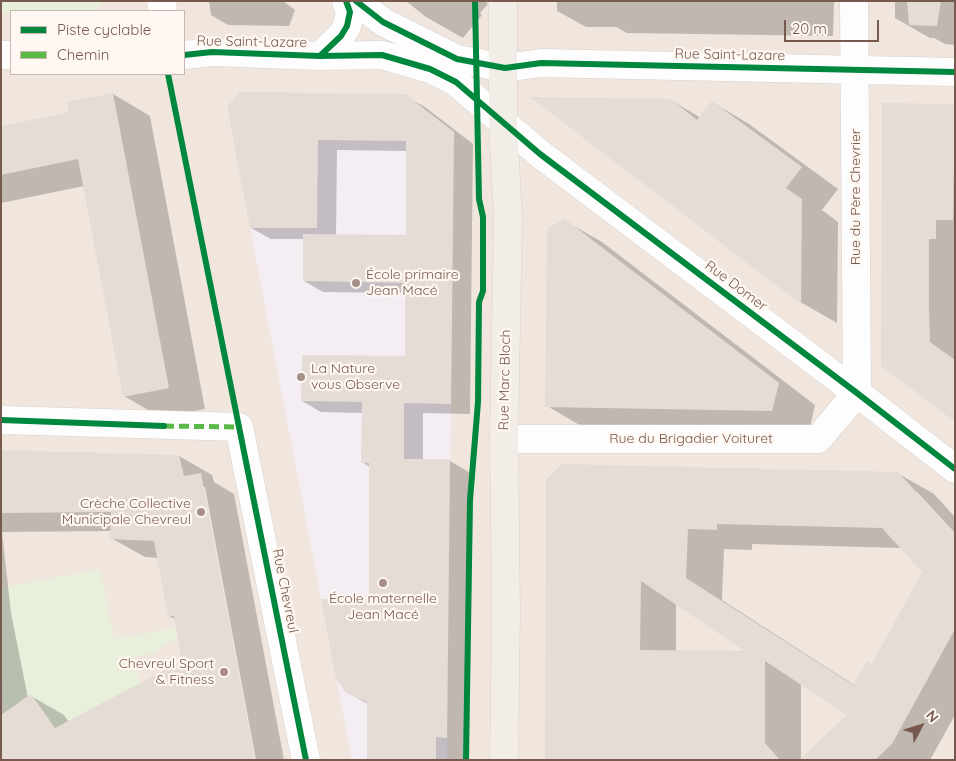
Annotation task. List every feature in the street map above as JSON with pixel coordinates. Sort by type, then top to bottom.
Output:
[{"type":"main road","name":"Rue Marc Bloch","points":[[503,1],[505,68],[503,122],[508,218],[504,439],[506,612],[504,760]]},
{"type":"street","name":"Rue Saint-Lazare","points":[[320,56],[347,26],[350,12],[346,1]]},
{"type":"street","points":[[356,1],[383,22],[457,59],[505,68]]},
{"type":"street","name":"Rue du Père Chevrier","points":[[854,1],[857,393]]},
{"type":"street","name":"Rue Saint-Lazare","points":[[185,55],[212,52],[320,56],[382,55],[430,69],[456,82],[503,122]]},
{"type":"street","name":"Rue Saint-Lazare","points":[[505,68],[541,63],[955,72]]},
{"type":"street","name":"Rue Domer","points":[[503,122],[540,154],[955,469]]},
{"type":"street","name":"Rue du Brigadier Voituret","points":[[504,439],[818,439],[857,393]]},
{"type":"street","name":"Rue Chevreul","points":[[1,420],[239,427],[306,760]]},
{"type":"shaded area","points":[[1,1],[955,1],[955,760],[1,760]]},
{"type":"shaded area","points":[[239,92],[412,100],[454,132],[447,760],[352,760],[227,107]]},
{"type":"green space","points":[[1,1],[104,1],[96,10],[10,10],[10,13],[1,13]]},
{"type":"green space","points":[[100,569],[114,639],[175,628],[178,637],[153,653],[134,657],[140,684],[55,728],[3,714],[1,588]]},
{"type":"building","points":[[907,1],[941,1],[937,26],[909,25]]},
{"type":"building","points":[[239,92],[405,94],[454,132],[451,404],[404,403],[404,459],[450,459],[447,738],[436,737],[436,760],[367,760],[367,702],[346,693],[336,679],[321,599],[369,600],[369,463],[361,463],[362,402],[301,401],[302,355],[405,356],[405,283],[303,281],[303,234],[406,235],[406,141],[318,140],[317,228],[250,228],[227,107]]},
{"type":"building","points":[[113,93],[169,388],[123,397],[78,159],[1,175],[1,126],[69,112],[67,102]]},
{"type":"building","points":[[530,97],[671,99],[697,120],[712,101],[802,167],[786,188],[802,199],[801,304]]},
{"type":"building","points":[[882,103],[955,104],[953,220],[936,220],[936,239],[929,239],[929,311],[930,342],[955,360],[955,422],[881,366]]},
{"type":"building","points":[[565,219],[779,383],[772,411],[545,407],[547,228]]},
{"type":"building","points":[[1,450],[179,455],[184,476],[201,473],[255,760],[1,760],[1,715],[31,694],[55,728],[182,661],[174,616],[168,616],[154,541],[110,539],[111,512],[1,513]]},
{"type":"building","points":[[562,464],[898,472],[955,534],[955,629],[892,744],[875,760],[799,760],[847,715],[765,661],[765,743],[780,760],[545,760],[546,480]],"holes":[[[717,524],[882,528],[922,572],[872,664],[867,661],[853,685],[686,578],[688,529],[717,530]],[[641,581],[745,651],[640,650]]]},
{"type":"marked path","points":[[164,426],[239,427],[238,422]]},
{"type":"cycle path","points":[[320,56],[341,36],[347,26],[350,12],[346,1]]},
{"type":"cycle path","points":[[356,1],[383,22],[457,59],[505,68],[541,63],[955,72]]},
{"type":"cycle path","points":[[466,760],[470,500],[478,402],[479,302],[483,291],[483,217],[479,199],[475,1]]},
{"type":"cycle path","points":[[185,55],[212,52],[320,56],[382,55],[430,69],[456,82],[540,154],[955,469]]},
{"type":"cycle path","points":[[168,75],[306,760]]},
{"type":"cycle path","points":[[1,420],[164,426]]},
{"type":"place","name":"École primaire Jean Macé","points":[[356,283]]},
{"type":"place","name":"La Nature vous Observe","points":[[301,377]]},
{"type":"place","name":"Crèche Collective Municipale Chevreul","points":[[201,512]]},
{"type":"place","name":"École maternelle Jean Macé","points":[[383,583]]},
{"type":"place","name":"Chevreul Sport & Fitness","points":[[224,672]]}]
